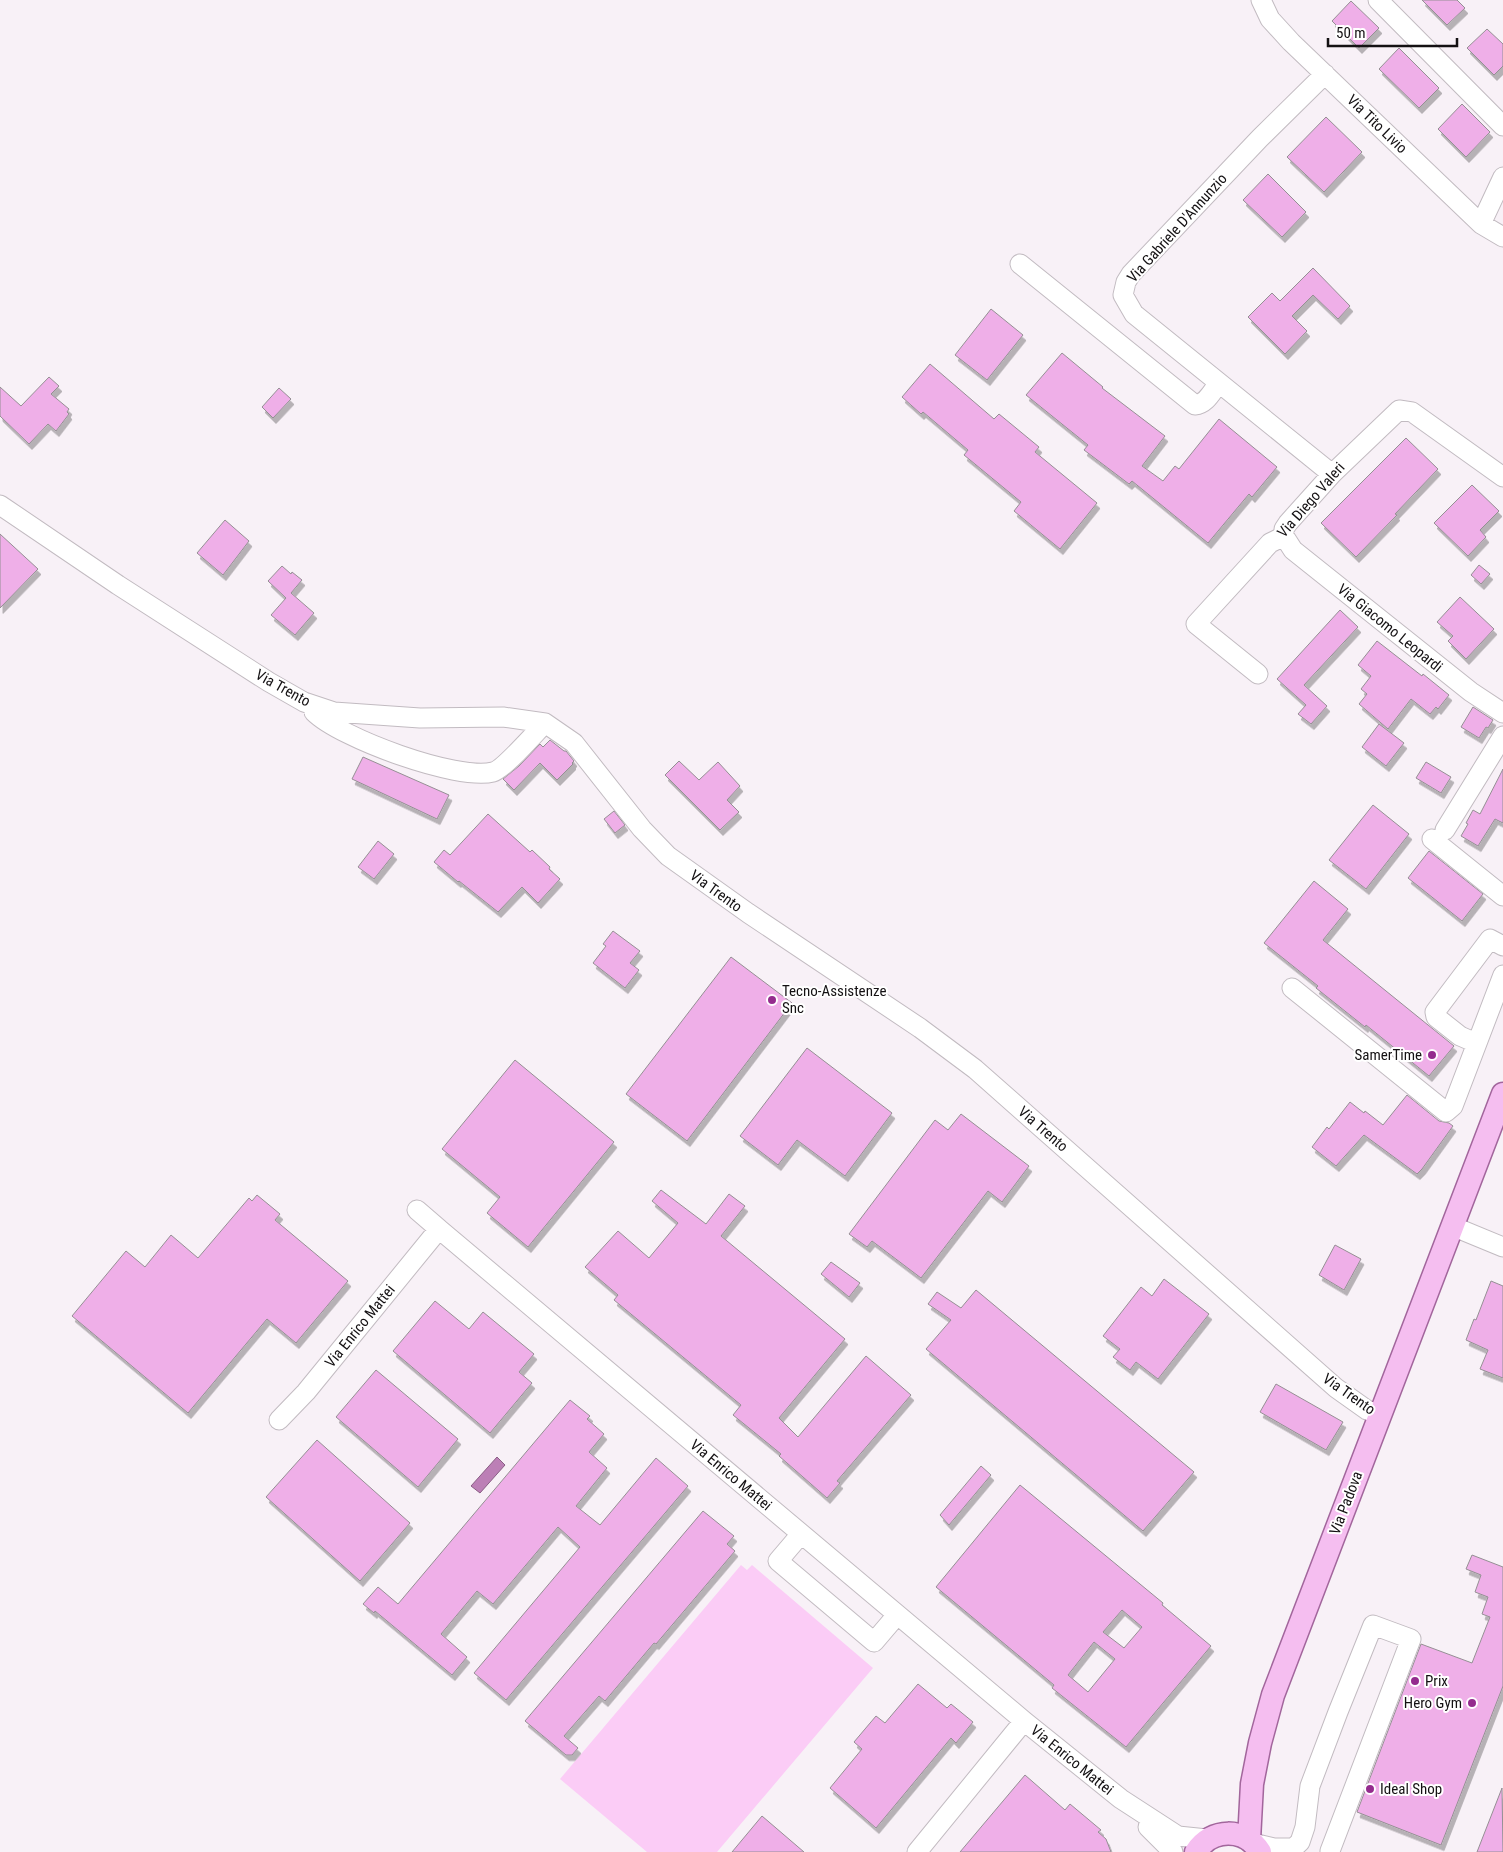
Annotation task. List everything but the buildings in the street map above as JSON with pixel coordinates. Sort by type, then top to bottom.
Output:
[{"type":"main road","name":"Via Padova","points":[[1254,1845],[1252,1784],[1260,1743],[1273,1695],[1503,1094]]},
{"type":"main road","name":"Via Padova","points":[[1207,1842],[1228,1823],[1252,1784]]},
{"type":"main road","points":[[1207,1842],[1236,1834],[1254,1845]]},
{"type":"street","name":"Via Tito Livio","points":[[1261,0],[1270,19],[1325,74],[1481,224],[1503,237]]},
{"type":"street","points":[[1378,0],[1503,126]]},
{"type":"street","name":"Via Gabriele D'Annunzio","points":[[1325,74],[1253,145],[1131,274],[1126,282],[1123,295],[1134,314],[1332,474]]},
{"type":"street","points":[[1481,224],[1503,178]]},
{"type":"street","points":[[1020,264],[1196,405],[1205,401],[1219,383]]},
{"type":"street","name":"Via Diego Valeri","points":[[1258,674],[1196,624],[1270,543],[1284,536],[1284,529],[1288,523],[1332,474],[1399,410],[1412,412],[1503,477]]},
{"type":"street","name":"Via Trento","points":[[0,505],[118,586],[268,682],[304,702],[334,712],[420,718],[503,717],[545,723],[574,742],[642,829],[668,856],[748,913],[920,1028],[975,1069],[1336,1388],[1367,1410],[1380,1415]]},
{"type":"street","name":"Via Giacomo Leopardi","points":[[1284,536],[1293,550],[1471,692],[1503,713]]},
{"type":"street","points":[[304,702],[320,718],[356,737],[414,759],[473,774],[494,772],[510,759],[545,723]]},
{"type":"street","points":[[1503,736],[1439,834],[1503,896]]},
{"type":"street","points":[[1476,1043],[1460,1036],[1436,1017],[1435,1012],[1490,939],[1503,946]]},
{"type":"street","points":[[1292,988],[1446,1112],[1453,1106],[1503,975]]},
{"type":"street","name":"Via Enrico Mattei","points":[[417,1210],[897,1615],[1121,1799],[1178,1836],[1207,1842]]},
{"type":"street","points":[[1452,1226],[1503,1246]]},
{"type":"street","name":"Via Enrico Mattei","points":[[279,1420],[306,1392],[439,1229]]},
{"type":"street","points":[[801,1534],[778,1561],[874,1642],[897,1615]]},
{"type":"street","points":[[1254,1845],[1332,1851],[1411,1639],[1373,1625],[1310,1786],[1306,1827],[1294,1847]]},
{"type":"street","name":"Via Enrico Mattei","points":[[917,1852],[1024,1721]]},
{"type":"street","name":"Via Enrico Mattei","points":[[1121,1799],[1173,1852]]},
{"type":"shaded area","points":[[497,1457],[505,1465],[480,1493],[471,1486]]},
{"type":"shaded area","points":[[741,1565],[747,1570],[752,1565],[873,1668],[717,1852],[647,1852],[560,1779]]},
{"type":"place","name":"Tecno-Assistenze Snc","points":[[772,1000]]},
{"type":"place","name":"SamerTime","points":[[1432,1055]]},
{"type":"place","name":"Prix","points":[[1415,1681]]},
{"type":"place","name":"Hero Gym","points":[[1472,1703]]},
{"type":"place","name":"Ideal Shop","points":[[1370,1789]]}]
